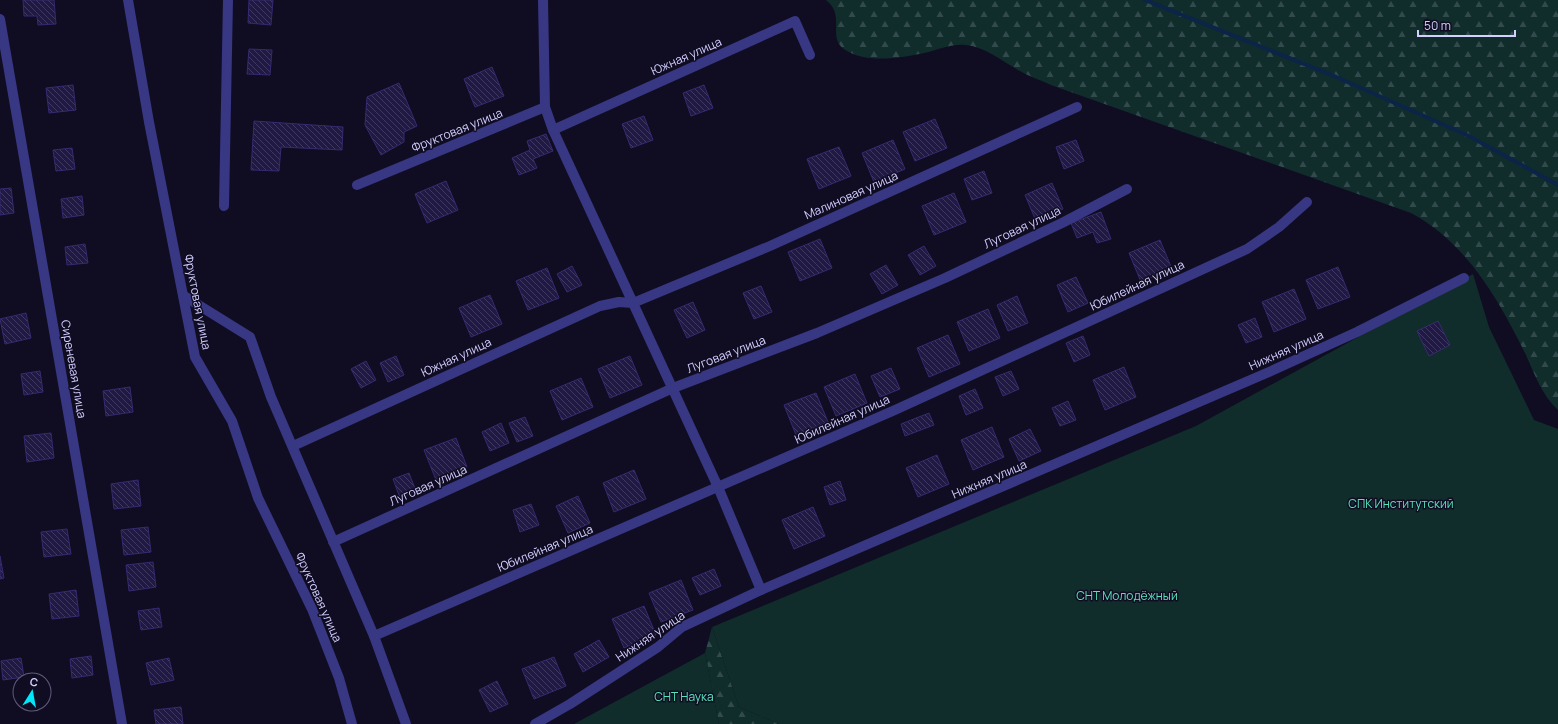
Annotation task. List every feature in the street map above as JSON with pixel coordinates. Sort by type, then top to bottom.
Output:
[{"type":"street","name":"Фруктовая улица","points":[[128,0],[149,122],[195,357],[232,421],[258,498],[312,609],[340,678],[352,724]]},
{"type":"street","points":[[224,206],[228,0]]},
{"type":"street","points":[[543,0],[545,107],[553,130],[718,487],[762,590]]},
{"type":"street","name":"Сиреневая улица","points":[[0,19],[122,724]]},
{"type":"street","name":"Южная улица","points":[[553,130],[795,21],[810,55]]},
{"type":"street","name":"Фруктовая улица","points":[[357,185],[545,107]]},
{"type":"street","name":"Малиновая улица","points":[[633,303],[770,246],[1077,107]]},
{"type":"street","name":"Луговая улица","points":[[333,542],[673,388],[810,336],[945,278],[1062,223],[1127,189]]},
{"type":"street","name":"Юбилейная улица","points":[[374,636],[895,410],[1247,249],[1279,227],[1307,202]]},
{"type":"street","name":"Нижняя улица","points":[[536,724],[570,704],[658,646],[682,628],[762,590],[1269,372],[1357,332],[1464,278]]},
{"type":"street","points":[[184,296],[250,337],[271,397],[374,636],[406,724]]},
{"type":"street","name":"Южная улица","points":[[293,446],[600,306],[618,302],[633,303]]},
{"type":"green space","points":[[826,0],[1558,0],[1558,410],[1543,391],[1505,314],[1479,275],[1449,240],[1431,225],[1411,213],[1051,85],[1024,73],[987,52],[973,46],[955,45],[924,53],[894,58],[872,58],[852,54],[839,44],[836,32],[835,12]]},
{"type":"green space","points":[[1473,274],[1489,327],[1534,420],[1558,429],[1558,724],[779,724],[739,707],[712,627],[1196,426]]},
{"type":"green space","points":[[712,627],[739,707],[779,724],[719,724],[705,653]]},
{"type":"green space","name":"СНТ Наука","points":[[705,653],[719,724],[574,724]]},
{"type":"building","points":[[23,0],[54,0],[56,24],[38,25],[37,16],[24,16]]},
{"type":"building","points":[[249,0],[273,0],[271,25],[248,23]]},
{"type":"building","points":[[249,49],[272,50],[270,75],[247,74]]},
{"type":"building","points":[[492,67],[504,96],[475,107],[464,79]]},
{"type":"building","points":[[399,83],[417,126],[404,132],[404,142],[381,155],[365,125],[367,97]]},
{"type":"building","points":[[73,85],[76,110],[49,113],[46,88]]},
{"type":"building","points":[[704,85],[713,108],[691,116],[683,93]]},
{"type":"building","points":[[644,116],[653,140],[631,148],[622,124]]},
{"type":"building","points":[[935,119],[947,148],[915,161],[903,132]]},
{"type":"building","points":[[254,121],[343,127],[342,150],[281,147],[279,171],[251,170]]},
{"type":"building","points":[[546,134],[553,151],[533,159],[537,168],[519,175],[512,158],[530,150],[527,141]]},
{"type":"building","points":[[893,140],[905,169],[874,182],[862,153]]},
{"type":"building","points":[[1076,140],[1084,161],[1064,169],[1056,147]]},
{"type":"building","points":[[839,147],[851,176],[819,189],[807,159]]},
{"type":"building","points":[[72,148],[75,169],[56,171],[53,150]]},
{"type":"building","points":[[984,171],[992,193],[972,200],[964,179]]},
{"type":"building","points":[[446,181],[458,210],[427,223],[415,194]]},
{"type":"building","points":[[1052,183],[1063,209],[1036,221],[1025,195]]},
{"type":"building","points":[[11,188],[14,213],[0,215],[0,189]]},
{"type":"building","points":[[954,193],[966,222],[934,235],[922,206]]},
{"type":"building","points":[[82,196],[84,215],[63,218],[61,199]]},
{"type":"building","points":[[1101,212],[1111,239],[1097,243],[1093,232],[1077,238],[1071,223]]},
{"type":"building","points":[[820,239],[832,268],[800,281],[788,252]]},
{"type":"building","points":[[1160,240],[1172,269],[1141,282],[1129,253]]},
{"type":"building","points":[[85,244],[88,263],[67,265],[65,247]]},
{"type":"building","points":[[924,246],[936,266],[920,275],[908,255]]},
{"type":"building","points":[[886,265],[898,285],[882,294],[870,274]]},
{"type":"building","points":[[572,266],[582,285],[567,292],[557,274]]},
{"type":"building","points":[[1338,267],[1350,297],[1318,309],[1306,280]]},
{"type":"building","points":[[547,268],[559,298],[528,310],[516,281]]},
{"type":"building","points":[[1076,277],[1088,303],[1068,312],[1057,285]]},
{"type":"building","points":[[761,286],[772,312],[754,319],[743,293]]},
{"type":"building","points":[[1294,289],[1306,319],[1274,332],[1262,302]]},
{"type":"building","points":[[490,295],[502,324],[471,337],[459,308]]},
{"type":"building","points":[[1017,296],[1028,323],[1008,331],[997,305]]},
{"type":"building","points":[[693,302],[705,330],[687,338],[674,310]]},
{"type":"building","points":[[988,309],[1000,338],[969,351],[957,322]]},
{"type":"building","points":[[26,313],[31,338],[5,344],[0,319]]},
{"type":"building","points":[[1255,318],[1262,337],[1246,343],[1238,325]]},
{"type":"building","points":[[1438,321],[1450,345],[1429,356],[1417,331]]},
{"type":"building","points":[[948,335],[960,364],[929,377],[917,348]]},
{"type":"building","points":[[1083,336],[1090,355],[1074,362],[1066,343]]},
{"type":"building","points":[[396,356],[404,375],[388,382],[380,363]]},
{"type":"building","points":[[630,356],[642,385],[610,398],[598,369]]},
{"type":"building","points":[[366,361],[376,380],[361,388],[351,369]]},
{"type":"building","points":[[1124,367],[1136,397],[1105,410],[1093,380]]},
{"type":"building","points":[[891,368],[900,389],[880,397],[871,376]]},
{"type":"building","points":[[40,371],[43,392],[24,395],[21,374]]},
{"type":"building","points":[[1011,371],[1019,389],[1003,396],[995,377]]},
{"type":"building","points":[[855,374],[867,403],[836,416],[824,387]]},
{"type":"building","points":[[581,378],[593,407],[562,420],[550,391]]},
{"type":"building","points":[[130,387],[133,412],[106,416],[103,391]]},
{"type":"building","points":[[975,389],[983,408],[966,415],[959,396]]},
{"type":"building","points":[[816,393],[828,422],[796,435],[784,405]]},
{"type":"building","points":[[1068,401],[1076,420],[1060,426],[1052,408]]},
{"type":"building","points":[[929,413],[934,425],[905,436],[901,424]]},
{"type":"building","points":[[525,417],[533,436],[517,442],[509,423]]},
{"type":"building","points":[[501,423],[509,443],[490,451],[482,432]]},
{"type":"building","points":[[992,427],[1004,457],[973,470],[961,440]]},
{"type":"building","points":[[1030,429],[1041,451],[1019,461],[1009,439]]},
{"type":"building","points":[[51,433],[54,458],[27,462],[24,436]]},
{"type":"building","points":[[456,438],[467,467],[436,480],[424,450]]},
{"type":"building","points":[[937,455],[949,484],[918,497],[906,468]]},
{"type":"building","points":[[634,470],[646,499],[614,512],[603,483]]},
{"type":"building","points":[[409,473],[416,491],[400,498],[393,479]]},
{"type":"building","points":[[138,480],[141,506],[114,509],[111,484]]},
{"type":"building","points":[[840,481],[846,500],[830,505],[824,487]]},
{"type":"building","points":[[578,496],[590,523],[568,533],[556,506]]},
{"type":"building","points":[[531,504],[539,525],[520,532],[513,510]]},
{"type":"building","points":[[813,507],[825,536],[794,549],[782,520]]},
{"type":"building","points":[[148,527],[151,552],[124,555],[121,530]]},
{"type":"building","points":[[67,529],[71,554],[44,557],[41,532]]},
{"type":"building","points":[[0,556],[4,578],[0,579]]},
{"type":"building","points":[[153,562],[156,587],[129,591],[126,565]]},
{"type":"building","points":[[714,569],[721,586],[700,595],[692,578]]},
{"type":"building","points":[[681,580],[693,610],[661,622],[649,593]]},
{"type":"building","points":[[76,590],[79,616],[52,619],[49,594]]},
{"type":"building","points":[[644,606],[656,635],[624,648],[612,619]]},
{"type":"building","points":[[159,608],[162,627],[141,630],[138,611]]},
{"type":"building","points":[[599,640],[609,657],[583,672],[574,654]]},
{"type":"building","points":[[91,656],[93,675],[72,678],[70,659]]},
{"type":"building","points":[[554,657],[566,686],[534,699],[522,669]]},
{"type":"building","points":[[21,658],[23,672],[12,672],[12,679],[3,680],[1,661]]},
{"type":"building","points":[[169,658],[174,680],[151,685],[146,663]]},
{"type":"building","points":[[497,681],[508,704],[490,712],[479,690]]},
{"type":"building","points":[[181,707],[183,724],[156,724],[154,710]]},
{"type":"waterway","points":[[1145,0],[1334,76],[1469,136],[1558,185]]},
{"type":"park label","name":"СПК Институтский","points":[[1401,503]]},
{"type":"park label","name":"СНТ Молодёжный","points":[[1127,595]]}]
